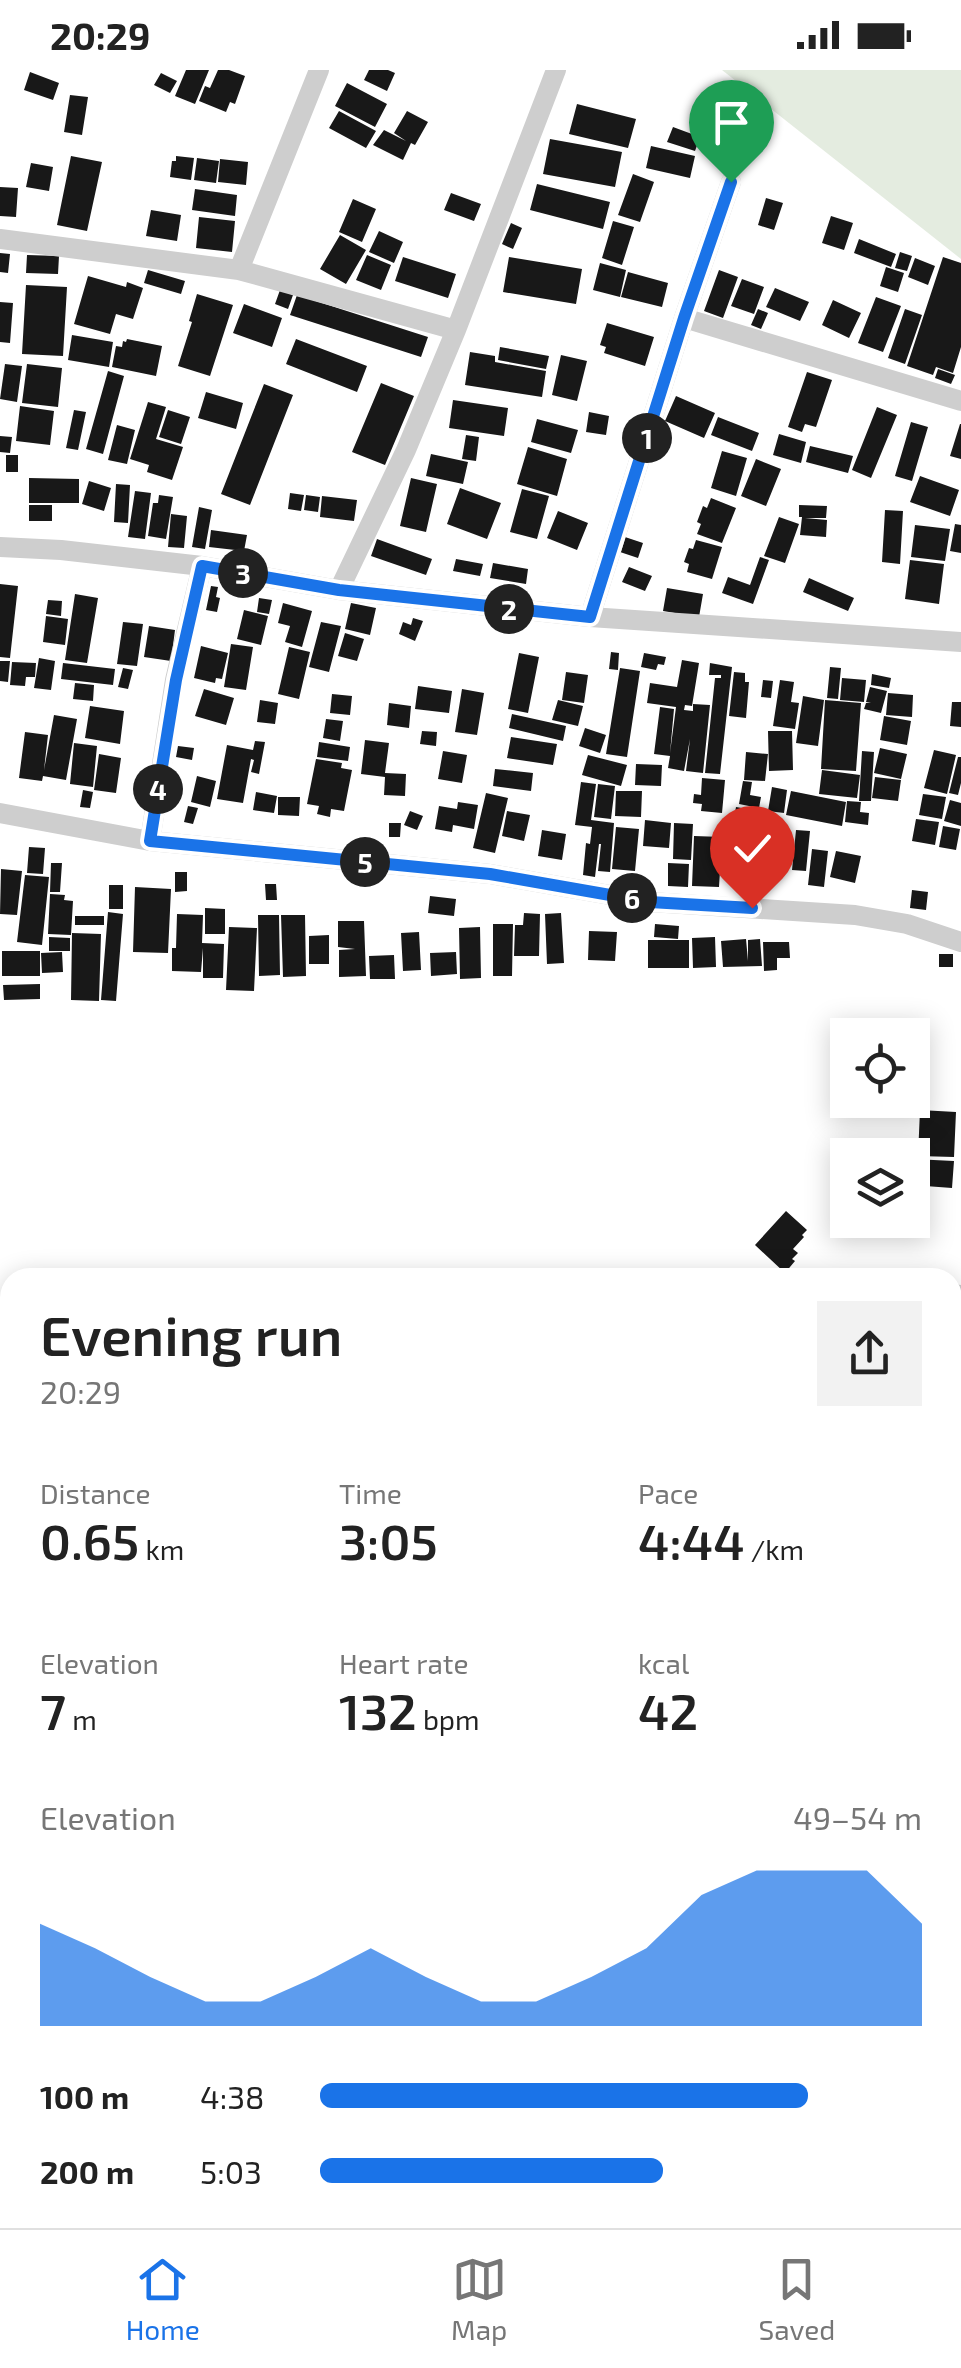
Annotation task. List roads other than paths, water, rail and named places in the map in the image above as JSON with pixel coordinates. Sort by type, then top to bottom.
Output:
[{"type":"street","points":[[239,270],[319,70]]},
{"type":"street","points":[[339,590],[406,450],[556,70]]},
{"type":"street","points":[[590,617],[731,182]]},
{"type":"street","points":[[0,239],[239,270],[456,330]]},
{"type":"street","points":[[684,318],[961,401]]},
{"type":"street","points":[[0,547],[202,566],[339,590],[590,617],[961,642]]},
{"type":"street","points":[[150,841],[176,680],[202,566]]},
{"type":"street","points":[[0,812],[150,841],[490,874],[650,902],[856,915],[907,924],[961,942]]}]
